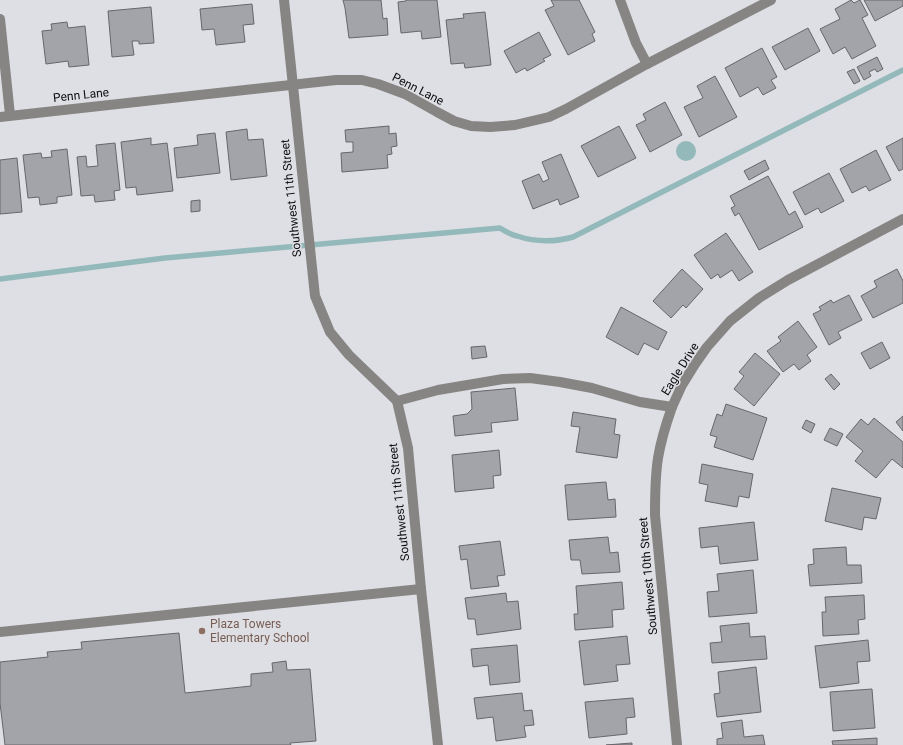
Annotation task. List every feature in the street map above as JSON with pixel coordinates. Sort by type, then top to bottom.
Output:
[{"type":"street","name":"Southwest 11th Street","points":[[284,0],[315,296],[330,332],[349,355],[397,401],[408,448],[421,590],[438,745]]},
{"type":"street","points":[[620,0],[636,43],[647,64]]},
{"type":"street","name":"Penn Lane","points":[[0,117],[336,80],[362,80],[405,94],[454,121],[471,126],[490,127],[515,125],[548,117],[566,109],[647,64],[771,0]]},
{"type":"street","points":[[0,19],[10,115]]},
{"type":"street","name":"Eagle Drive","points":[[397,401],[438,390],[503,379],[530,378],[592,388],[640,402],[672,407],[682,385],[695,364],[721,331],[736,316],[759,298],[788,280],[903,219]]},
{"type":"street","name":"Southwest 10th Street","points":[[672,407],[663,432],[658,458],[655,486],[655,515],[677,745]]},
{"type":"street","points":[[0,632],[421,590]]},
{"type":"water","points":[[686,141],[693,144],[696,151],[693,158],[686,161],[679,158],[676,151],[679,144]]},
{"type":"building","points":[[343,0],[381,0],[383,19],[387,18],[388,35],[349,38]]},
{"type":"building","points":[[406,0],[437,0],[441,37],[422,39],[421,31],[401,33],[398,2]]},
{"type":"building","points":[[551,0],[579,0],[595,32],[592,34],[595,41],[568,55],[545,10],[554,6]]},
{"type":"building","points":[[851,0],[854,3],[860,0],[868,15],[862,18],[876,46],[852,59],[845,47],[833,54],[820,29],[840,19],[835,9]]},
{"type":"building","points":[[864,0],[903,0],[903,6],[875,21]]},
{"type":"building","points":[[252,4],[254,24],[243,25],[245,42],[216,45],[214,29],[202,30],[200,9]]},
{"type":"building","points":[[151,7],[154,43],[139,44],[139,41],[132,41],[134,55],[112,57],[108,11]]},
{"type":"building","points":[[485,12],[491,65],[465,68],[464,63],[451,64],[446,20],[464,18],[463,14]]},
{"type":"building","points":[[67,22],[68,28],[85,26],[89,65],[69,67],[68,61],[46,64],[42,31],[52,30],[51,24]]},
{"type":"building","points":[[808,28],[820,51],[785,70],[772,47]]},
{"type":"building","points":[[539,32],[551,55],[543,59],[545,61],[527,71],[525,68],[516,73],[504,51]]},
{"type":"building","points":[[762,48],[777,77],[771,80],[776,88],[763,95],[758,87],[740,97],[725,68]]},
{"type":"building","points":[[877,57],[883,69],[877,72],[875,69],[869,72],[871,76],[864,80],[857,67]]},
{"type":"building","points":[[854,69],[860,81],[854,84],[847,72]]},
{"type":"building","points":[[715,76],[737,117],[699,137],[684,107],[703,98],[697,86]]},
{"type":"building","points":[[665,102],[682,135],[650,152],[636,125],[646,120],[643,114]]},
{"type":"building","points":[[389,126],[389,134],[396,133],[397,146],[391,147],[392,154],[387,155],[388,168],[342,172],[341,153],[353,152],[353,142],[346,142],[345,130]]},
{"type":"building","points":[[619,126],[636,158],[598,177],[581,146]]},
{"type":"building","points":[[247,129],[248,140],[263,139],[267,176],[231,180],[226,132]]},
{"type":"building","points":[[215,133],[220,173],[177,178],[174,148],[198,145],[197,135]]},
{"type":"building","points":[[151,138],[151,145],[167,143],[173,191],[137,195],[136,187],[126,188],[121,142]]},
{"type":"building","points":[[903,138],[903,169],[899,171],[886,147]]},
{"type":"building","points":[[115,143],[120,190],[114,191],[115,200],[95,202],[94,195],[81,196],[77,157],[86,156],[87,167],[98,166],[96,145]]},
{"type":"building","points":[[67,149],[72,195],[57,197],[57,203],[40,205],[39,197],[28,198],[23,155],[41,153],[42,158],[52,157],[51,151]]},
{"type":"building","points":[[876,150],[891,180],[869,191],[866,186],[852,193],[840,169]]},
{"type":"building","points":[[561,154],[579,197],[560,205],[558,199],[533,209],[522,181],[539,174],[543,182],[549,179],[542,162]]},
{"type":"building","points":[[17,158],[22,212],[0,214],[0,160]]},
{"type":"building","points":[[765,160],[769,169],[749,180],[744,171]]},
{"type":"building","points":[[829,173],[844,201],[821,213],[818,208],[805,215],[793,192]]},
{"type":"building","points":[[768,176],[789,215],[795,211],[803,227],[759,250],[739,213],[735,216],[731,208],[735,206],[730,196]]},
{"type":"building","points":[[200,200],[200,211],[191,212],[191,201]]},
{"type":"building","points":[[726,233],[753,272],[739,281],[732,270],[720,278],[718,274],[711,279],[694,255]]},
{"type":"building","points":[[682,269],[703,289],[686,308],[683,305],[671,318],[653,301]]},
{"type":"building","points":[[897,269],[903,281],[903,303],[873,318],[861,296],[877,287],[874,281]]},
{"type":"building","points":[[849,295],[862,320],[838,332],[841,338],[829,345],[813,314],[821,310],[819,307],[831,300],[833,303]]},
{"type":"building","points":[[621,307],[667,332],[658,350],[644,343],[638,355],[606,337]]},
{"type":"building","points":[[798,321],[817,347],[807,355],[811,361],[799,370],[794,364],[783,372],[767,351],[781,341],[778,337]]},
{"type":"building","points":[[882,342],[890,358],[870,369],[861,353]]},
{"type":"building","points":[[485,346],[487,357],[472,359],[471,347]]},
{"type":"building","points":[[755,353],[780,374],[754,406],[734,389],[744,376],[739,372]]},
{"type":"building","points":[[831,374],[840,384],[834,390],[825,379]]},
{"type":"building","points":[[515,388],[518,420],[491,423],[492,432],[455,436],[453,416],[467,414],[472,409],[471,392]]},
{"type":"building","points":[[726,404],[767,418],[753,460],[714,447],[717,437],[710,435],[717,414],[722,416]]},
{"type":"building","points":[[573,412],[616,419],[614,434],[620,435],[617,458],[576,452],[580,427],[571,426]]},
{"type":"building","points":[[903,416],[903,431],[896,422]]},
{"type":"building","points":[[874,418],[903,442],[903,468],[892,459],[876,478],[855,461],[863,451],[846,437],[861,419],[868,425]]},
{"type":"building","points":[[806,420],[815,424],[811,433],[802,428]]},
{"type":"building","points":[[830,428],[843,434],[837,446],[824,440]]},
{"type":"building","points":[[499,450],[501,475],[493,476],[494,488],[455,492],[452,455]]},
{"type":"building","points":[[702,464],[753,474],[749,498],[739,496],[737,507],[705,501],[708,485],[699,483]]},
{"type":"building","points":[[606,482],[608,500],[615,499],[616,517],[568,520],[565,485]]},
{"type":"building","points":[[832,488],[881,498],[876,519],[864,517],[862,530],[825,521]]},
{"type":"building","points":[[754,522],[758,560],[720,564],[718,546],[701,548],[699,528]]},
{"type":"building","points":[[608,537],[610,553],[618,552],[620,572],[582,574],[580,560],[571,560],[569,540]]},
{"type":"building","points":[[500,541],[505,575],[497,576],[499,586],[471,589],[467,559],[461,560],[459,546]]},
{"type":"building","points":[[846,547],[847,565],[861,565],[862,583],[810,586],[808,565],[814,564],[813,549]]},
{"type":"building","points":[[753,570],[757,613],[709,617],[707,592],[719,591],[717,574]]},
{"type":"building","points":[[622,582],[624,609],[612,610],[613,627],[575,630],[574,614],[578,614],[576,586]]},
{"type":"building","points":[[506,593],[507,602],[518,601],[521,629],[477,635],[475,619],[468,619],[465,598]]},
{"type":"building","points":[[864,595],[865,619],[858,620],[859,634],[823,636],[822,612],[826,612],[825,597]]},
{"type":"building","points":[[749,623],[750,637],[765,636],[767,659],[712,663],[710,643],[722,642],[720,626]]},
{"type":"building","points":[[179,633],[185,693],[251,686],[251,674],[273,672],[272,663],[286,661],[287,670],[310,669],[316,741],[290,743],[291,745],[5,745],[0,703],[0,662],[48,657],[47,652],[82,649],[81,642]]},
{"type":"building","points":[[627,636],[630,664],[616,665],[618,681],[584,685],[579,641]]},
{"type":"building","points":[[868,640],[870,661],[857,662],[859,683],[820,688],[815,646]]},
{"type":"building","points":[[517,645],[520,682],[490,685],[488,665],[473,667],[471,649]]},
{"type":"building","points":[[756,667],[761,712],[717,717],[714,694],[720,693],[718,672]]},
{"type":"building","points":[[872,689],[875,728],[833,731],[830,692]]},
{"type":"building","points":[[522,693],[524,711],[532,710],[534,725],[524,726],[526,737],[496,741],[493,717],[477,719],[474,698]]},
{"type":"building","points":[[633,698],[635,717],[626,718],[627,734],[589,738],[585,702]]},
{"type":"building","points":[[742,720],[744,737],[763,735],[765,745],[717,745],[717,739],[723,738],[721,723]]},
{"type":"building","points":[[877,738],[877,745],[833,745],[832,741]]},
{"type":"building","points":[[632,743],[632,745],[606,745]]},
{"type":"waterway","points":[[0,279],[165,258],[500,228],[508,233],[524,238],[545,241],[566,239],[573,237],[903,70]]},
{"type":"place","name":"Plaza Towers Elementary School","points":[[202,631]]}]
